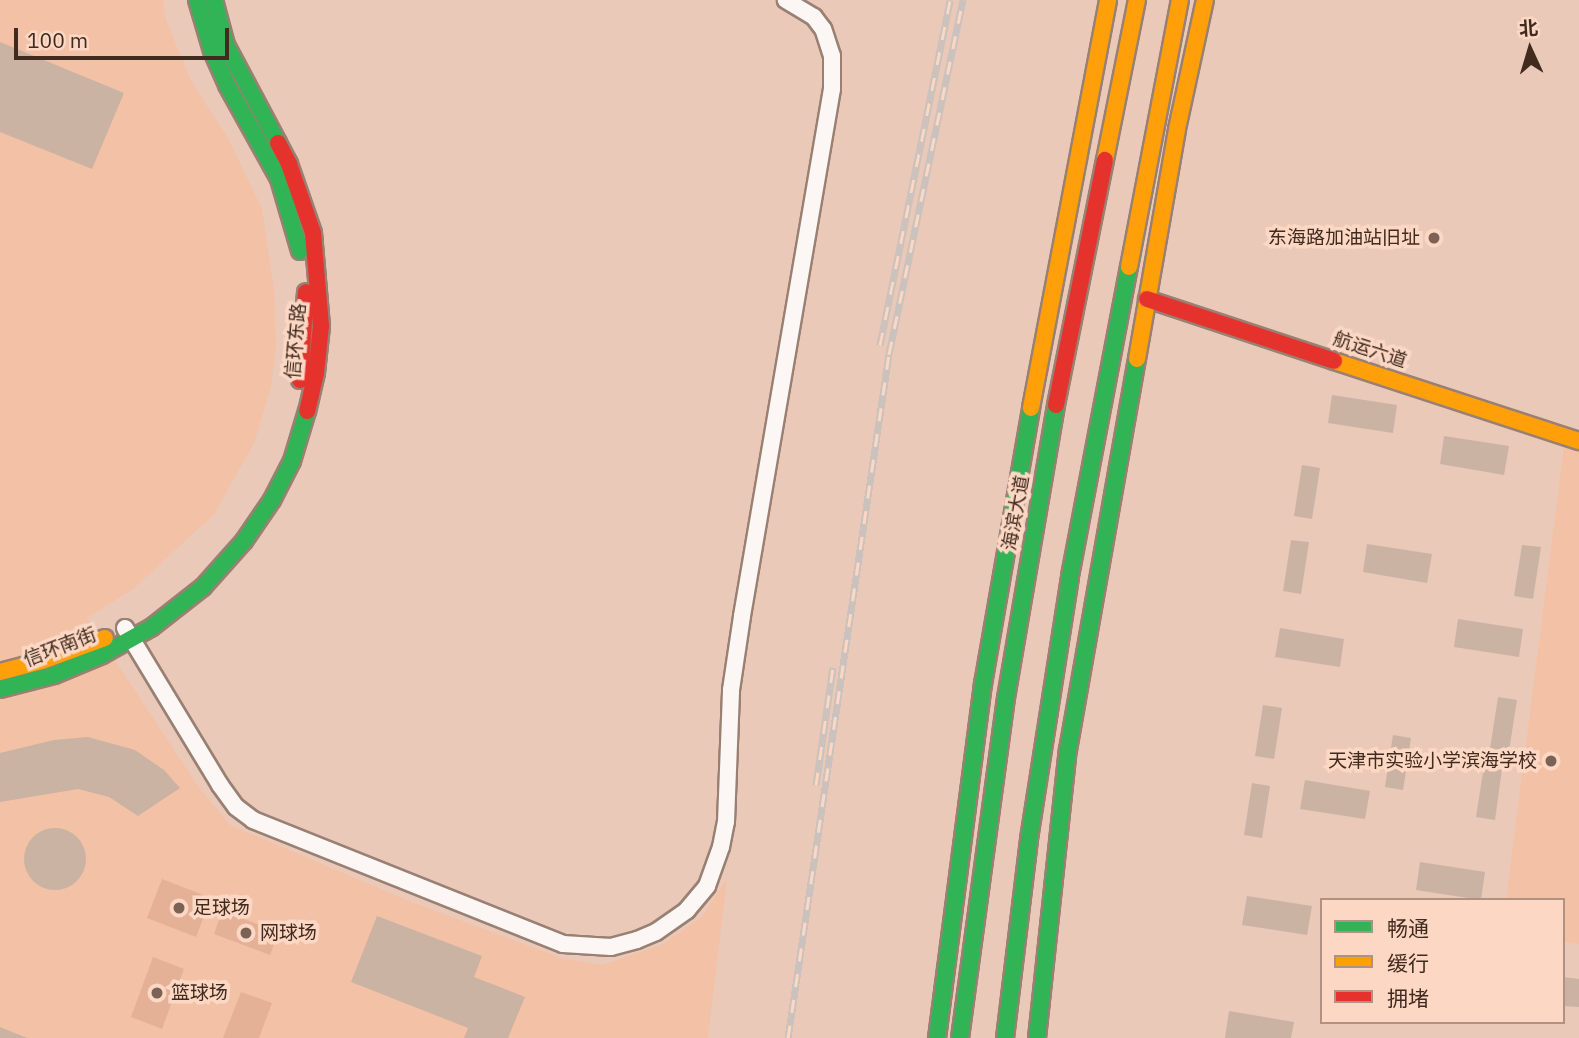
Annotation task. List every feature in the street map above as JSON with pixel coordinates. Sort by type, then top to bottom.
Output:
[{"type":"main road","name":"信环东路","points":[[128,634],[189,580],[237,527],[263,486],[280,449],[294,407],[302,363],[306,293],[293,219],[279,179],[212,51],[197,0]]},
{"type":"main road","name":"信环东路","points":[[128,634],[203,587],[259,520],[292,461],[304,423],[320,351],[320,281],[307,209],[278,139],[232,58],[214,0]]},
{"type":"main road","points":[[937,1038],[983,684],[1052,283],[1108,0]]},
{"type":"main road","name":"海滨大道","points":[[961,1038],[1006,698],[1032,540],[1137,0]]},
{"type":"main road","points":[[1005,1038],[1029,839],[1068,589],[1180,0]]},
{"type":"main road","points":[[1037,1038],[1068,750],[1177,129],[1205,0]]},
{"type":"main road","name":"航运六道","points":[[1147,299],[1579,441]]},
{"type":"main road","name":"信环南街","points":[[0,671],[128,634]]},
{"type":"main road","name":"信环南街","points":[[0,689],[78,667],[128,634]]},
{"type":"street","points":[[128,634],[220,785],[236,807],[253,820],[563,944],[611,947],[637,940],[675,920],[696,900],[715,866],[726,822],[732,690],[740,629],[833,80],[832,56],[822,29],[814,17],[786,0]]},
{"type":"shaded area","points":[[0,0],[163,0],[166,20],[191,81],[228,138],[262,209],[274,290],[276,346],[271,387],[254,443],[214,514],[133,589],[87,618],[198,786],[230,825],[414,903],[561,958],[603,965],[663,944],[702,917],[727,878],[708,1038],[0,1038]]},
{"type":"shaded area","name":"天津市实验小学滨海学校","points":[[1564,447],[1579,452],[1579,944],[1565,941],[1565,898],[1506,898]]},
{"type":"shaded area","name":"足球场","points":[[162,879],[211,898],[196,937],[147,918]]},
{"type":"shaded area","name":"网球场","points":[[222,911],[279,932],[270,955],[214,934]]},
{"type":"shaded area","name":"篮球场","points":[[153,957],[184,969],[162,1029],[131,1017]]},
{"type":"shaded area","name":"篮球场","points":[[241,992],[272,1003],[259,1038],[223,1038]]},
{"type":"building","points":[[0,42],[124,93],[92,169],[0,132]]},
{"type":"building","points":[[1332,395],[1397,405],[1393,433],[1328,423]]},
{"type":"building","points":[[1444,436],[1509,446],[1504,475],[1440,464]]},
{"type":"building","points":[[1302,465],[1320,468],[1312,519],[1294,516]]},
{"type":"building","points":[[1291,540],[1309,542],[1301,594],[1283,591]]},
{"type":"building","points":[[1367,544],[1432,554],[1427,583],[1363,572]]},
{"type":"building","points":[[1522,545],[1541,547],[1533,599],[1514,596]]},
{"type":"building","points":[[1458,619],[1523,629],[1519,657],[1454,647]]},
{"type":"building","points":[[1280,628],[1344,639],[1340,667],[1275,657]]},
{"type":"building","points":[[1498,697],[1517,700],[1509,751],[1490,749]]},
{"type":"building","points":[[1263,705],[1282,708],[1274,759],[1255,756]]},
{"type":"building","points":[[1393,735],[1411,738],[1403,790],[1385,787]]},
{"type":"building","points":[[88,737],[135,750],[164,770],[180,788],[138,816],[109,797],[78,789],[0,802],[0,753],[54,740]]},
{"type":"building","points":[[1484,766],[1502,769],[1495,820],[1476,817]]},
{"type":"building","points":[[1305,780],[1370,791],[1365,819],[1300,809]]},
{"type":"building","points":[[1252,783],[1270,786],[1262,838],[1244,835]]},
{"type":"building","points":[[49,828],[61,828],[77,837],[84,847],[84,871],[77,881],[61,890],[49,890],[38,885],[29,876],[24,865],[24,853],[29,842],[38,833]]},
{"type":"building","points":[[1420,862],[1485,872],[1481,898],[1416,890]]},
{"type":"building","points":[[1247,896],[1312,906],[1307,935],[1242,925]]},
{"type":"building","points":[[377,916],[482,956],[474,977],[525,997],[508,1038],[464,1038],[468,1028],[351,982]]},
{"type":"building","points":[[1565,977],[1579,979],[1579,1007],[1565,1006]]},
{"type":"building","points":[[1229,1011],[1294,1022],[1291,1038],[1225,1038]]},
{"type":"building","points":[[0,1027],[27,1038],[0,1038]]},
{"type":"railway","points":[[880,345],[950,0]]},
{"type":"railway","points":[[788,1038],[889,354],[963,0]]},
{"type":"railway","points":[[816,785],[833,667]]},
{"type":"traffic: fast","points":[[197,0],[212,51],[227,85],[279,179],[300,251]]},
{"type":"traffic: fast","points":[[214,0],[226,45],[278,143]]},
{"type":"traffic: fast","points":[[1005,1038],[1029,839],[1070,576],[1129,267]]},
{"type":"traffic: fast","points":[[1037,1038],[1068,750],[1137,359]]},
{"type":"traffic: fast","points":[[960,1038],[1006,698],[1056,405]]},
{"type":"traffic: fast","points":[[937,1038],[983,684],[1031,408]]},
{"type":"traffic: fast","points":[[0,689],[54,675],[102,655],[152,627],[203,587],[244,541],[272,500],[292,461],[307,411]]},
{"type":"traffic: slow","points":[[1031,408],[1108,0]]},
{"type":"traffic: slow","points":[[1105,160],[1137,0]]},
{"type":"traffic: slow","points":[[1129,267],[1180,0]]},
{"type":"traffic: slow","points":[[1137,359],[1177,129],[1205,0]]},
{"type":"traffic: slow","points":[[1334,361],[1579,441]]},
{"type":"traffic: slow","points":[[0,672],[42,661],[105,638]]},
{"type":"traffic: jam","points":[[278,143],[289,164],[313,233],[321,326],[316,373],[307,411]]},
{"type":"traffic: jam","points":[[1056,405],[1105,160]]},
{"type":"traffic: jam","points":[[300,380],[306,292]]},
{"type":"traffic: jam","points":[[1147,299],[1334,361]]},
{"type":"place","name":"东海路加油站旧址","points":[[1434,238]]},
{"type":"place","name":"天津市实验小学滨海学校","points":[[1551,761]]},
{"type":"place","name":"足球场","points":[[179,908]]},
{"type":"place","name":"网球场","points":[[246,933]]},
{"type":"place","name":"篮球场","points":[[157,993]]}]
